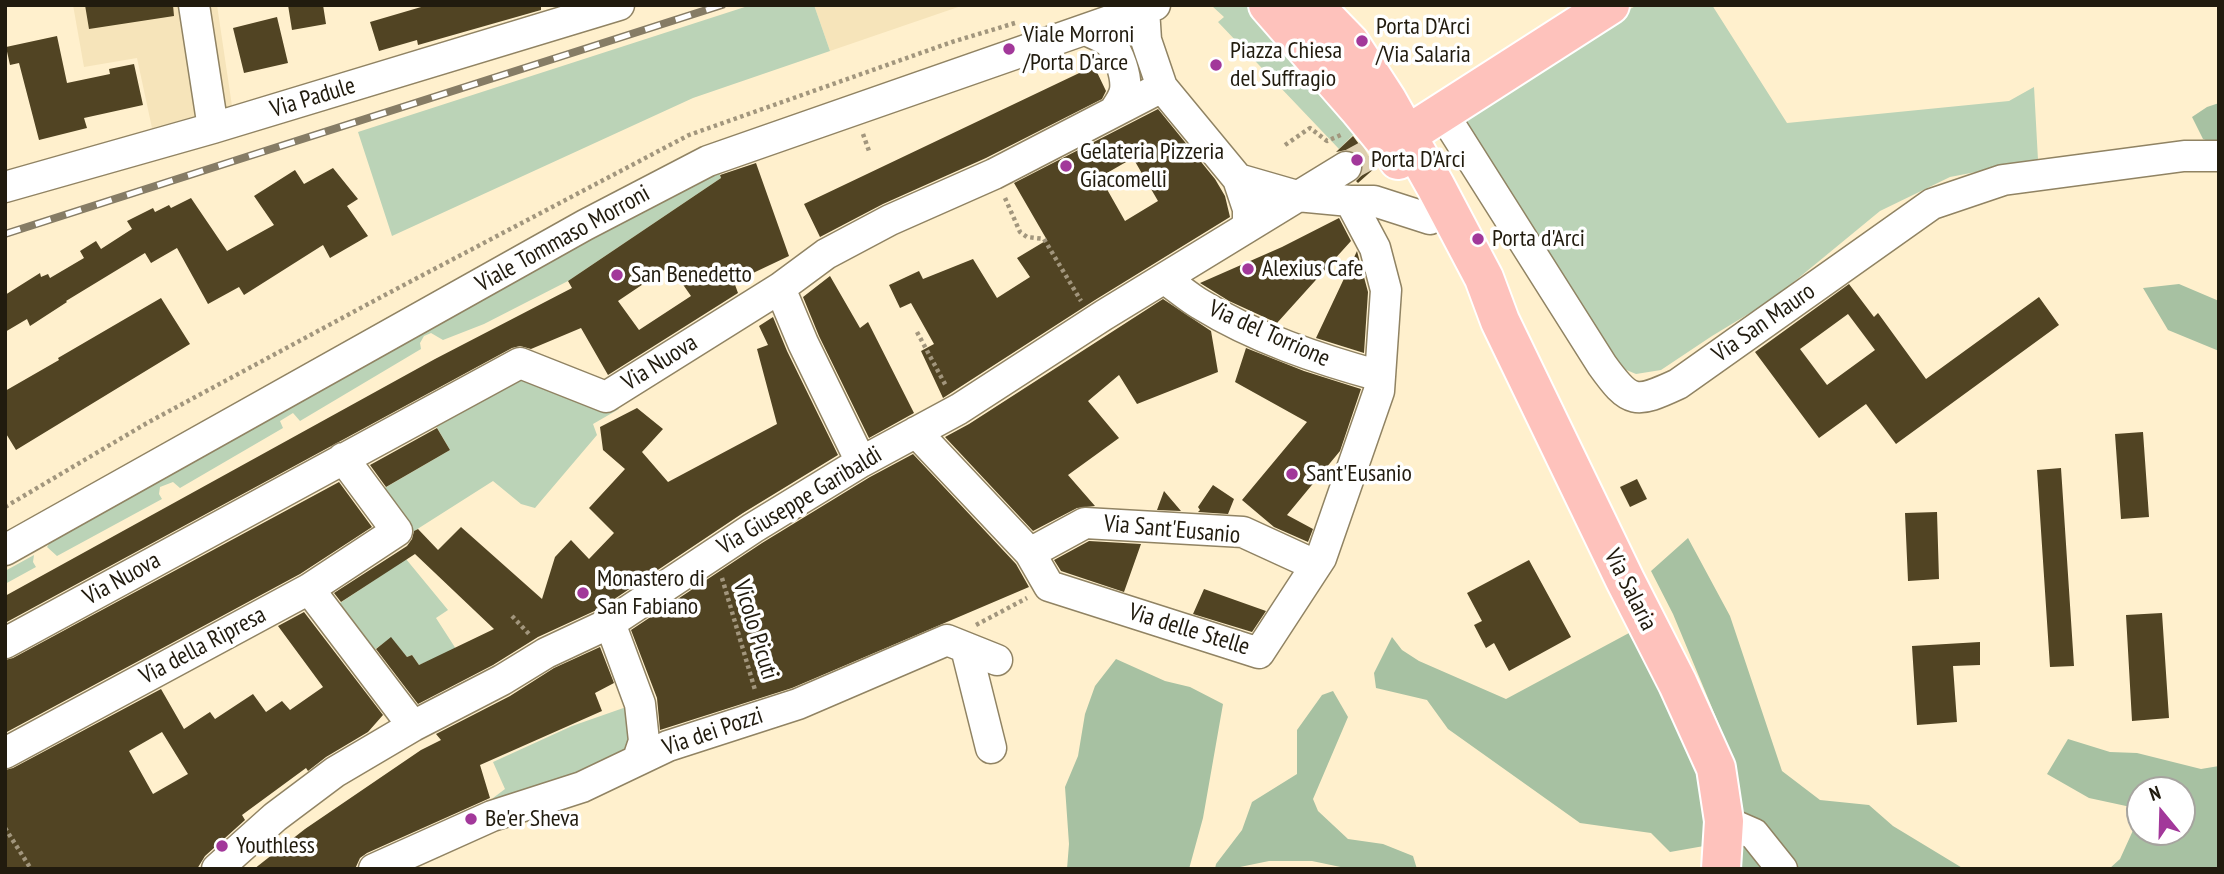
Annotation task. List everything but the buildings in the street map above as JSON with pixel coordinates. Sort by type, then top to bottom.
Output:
[{"type":"main road","points":[[1268,5],[1383,154]]},
{"type":"main road","points":[[1383,154],[1447,108],[1610,5]]},
{"type":"main road","points":[[1321,9],[1350,43],[1368,71],[1383,154]]},
{"type":"main road","points":[[1368,71],[1411,97],[1447,108]]},
{"type":"main road","name":"Via Salaria","points":[[1383,154],[1500,321]]},
{"type":"main road","name":"Via Salaria","points":[[1383,154],[1483,278],[1500,321],[1678,684],[1716,768],[1724,821],[1721,869]]},
{"type":"street","points":[[194,5],[213,128]]},
{"type":"street","name":"Via Padule","points":[[5,187],[213,128],[550,16],[619,5]]},
{"type":"street","points":[[1141,6],[1146,40],[1162,87],[1238,179],[1248,209],[1245,228]]},
{"type":"street","name":"Viale Tommaso Morroni","points":[[5,550],[585,225],[708,161],[1092,27],[1141,6]]},
{"type":"street","points":[[1092,27],[1113,46],[1123,72],[1125,92],[1115,110]]},
{"type":"street","name":"Via Nuova","points":[[5,643],[520,363],[606,397],[780,288],[826,254],[890,220],[994,174],[1162,87]]},
{"type":"street","name":"Via San Mauro","points":[[1447,108],[1602,365],[1619,389],[1634,397],[1650,396],[1678,384],[1932,204],[2003,180],[2184,156],[2219,156]]},
{"type":"street","name":"Via Giuseppe Garibaldi","points":[[217,869],[275,817],[335,772],[546,653],[610,623],[709,557],[861,462],[958,409],[1297,196],[1383,154]]},
{"type":"street","points":[[1238,179],[1297,196],[1374,201],[1430,219]]},
{"type":"street","name":"Via delle Stelle","points":[[1049,586],[1259,653],[1321,558],[1379,391],[1386,290],[1375,248],[1350,201]]},
{"type":"street","name":"Via del Torrione","points":[[1165,279],[1200,304],[1245,327],[1313,357],[1380,376]]},
{"type":"street","points":[[780,288],[803,344],[861,462]]},
{"type":"street","points":[[916,432],[1030,553],[1049,586]]},
{"type":"street","name":"Via della Ripresa","points":[[5,753],[309,589],[397,531],[343,458]]},
{"type":"street","name":"Via Sant'Eusanio","points":[[1030,553],[1085,523],[1243,533],[1315,565]]},
{"type":"street","points":[[309,589],[413,726]]},
{"type":"street","points":[[610,623],[640,704],[644,741],[638,759]]},
{"type":"street","points":[[956,644],[997,660]]},
{"type":"street","points":[[956,644],[991,748]]},
{"type":"street","name":"Via dei Pozzi","points":[[374,869],[492,816],[582,787],[668,746],[798,704],[956,644]]},
{"type":"street","points":[[1724,821],[1754,834],[1782,869]]},
{"type":"path","points":[[994,174],[1020,232],[1027,237],[1044,239],[1092,323]]},
{"type":"path","points":[[917,332],[958,409]]},
{"type":"path","name":"Vicolo Picuti","points":[[709,557],[724,581],[762,715]]},
{"type":"path","points":[[956,644],[1049,586]]},
{"type":"path","points":[[512,616],[537,642]]},
{"type":"path","points":[[5,828],[32,869]]},
{"type":"shaded area","points":[[73,5],[217,5],[232,106],[152,128],[137,58],[84,67]]},
{"type":"shaded area","points":[[814,5],[964,5],[830,51]]},
{"type":"green space","points":[[751,5],[814,5],[830,51],[693,98],[392,236],[358,132]]},
{"type":"green space","points":[[1247,5],[1262,15],[1350,114],[1353,135],[1339,149],[1218,22],[1224,17],[1212,6]]},
{"type":"green space","points":[[1637,5],[1712,5],[1787,123],[2009,101],[2034,87],[2038,160],[1950,177],[1880,211],[1773,299],[1661,370],[1636,374],[1612,364],[1455,113]]},
{"type":"green space","points":[[2219,103],[2219,145],[2203,139],[2192,117]]},
{"type":"green space","points":[[718,169],[721,178],[568,281],[484,324],[443,340],[431,333],[424,336],[420,343],[421,349],[300,421],[293,413],[280,421],[283,428],[180,488],[173,482],[160,487],[159,494],[162,499],[57,556],[47,547],[51,540]]},
{"type":"green space","points":[[2179,284],[2219,301],[2219,351],[2168,330],[2143,288]]},
{"type":"green space","points":[[520,363],[606,397],[619,409],[593,424],[597,435],[535,508],[521,504],[493,481],[408,535],[376,493],[450,450],[432,419]]},
{"type":"green space","points":[[1688,538],[1730,616],[1782,771],[1820,800],[1869,805],[1893,826],[1964,869],[1742,869],[1704,846],[1670,852],[1651,833],[1580,823],[1448,729],[1427,700],[1376,688],[1374,673],[1392,637],[1402,650],[1419,661],[1506,699],[1629,633],[1696,758],[1725,739],[1673,614],[1651,571]]},
{"type":"green space","points":[[34,555],[33,562],[36,567],[5,584],[5,571]]},
{"type":"green space","points":[[406,559],[448,610],[436,618],[456,649],[419,665],[412,655],[407,657],[391,638],[371,652],[337,605]]},
{"type":"green space","points":[[1116,659],[1165,681],[1190,687],[1223,704],[1203,818],[1189,869],[1067,869],[1069,844],[1065,787],[1078,756],[1085,714],[1095,686]]},
{"type":"green space","points":[[1333,691],[1348,717],[1313,799],[1318,811],[1348,839],[1383,844],[1413,856],[1417,869],[1350,869],[1312,861],[1269,861],[1239,869],[1215,869],[1242,830],[1252,802],[1297,774],[1297,730],[1322,695]]},
{"type":"green space","points":[[632,705],[629,751],[496,810],[493,798],[505,789],[493,762],[572,726]]},
{"type":"green space","points":[[2068,739],[2110,752],[2137,753],[2201,769],[2219,766],[2219,869],[2109,869],[2120,859],[2126,846],[2196,846],[2196,776],[2126,776],[2126,806],[2089,798],[2047,774]]},
{"type":"tunnel","points":[[1346,167],[1368,155]]},
{"type":"railway","points":[[5,234],[722,5]]},
{"type":"place","name":"Porta D'Arci /Via Salaria","points":[[1362,41]]},
{"type":"place","name":"Viale Morroni /Porta D'arce","points":[[1009,49]]},
{"type":"place","name":"Piazza Chiesa del Suffragio","points":[[1216,65]]},
{"type":"place","name":"Porta D'Arci","points":[[1357,160]]},
{"type":"place","name":"Gelateria Pizzeria Giacomelli","points":[[1066,166]]},
{"type":"place","name":"Porta d'Arci","points":[[1478,239]]},
{"type":"place","name":"Alexius Cafe","points":[[1248,269]]},
{"type":"place","name":"San Benedetto","points":[[617,275]]},
{"type":"place","name":"Sant'Eusanio","points":[[1292,474]]},
{"type":"place","name":"Monastero di San Fabiano","points":[[583,593]]},
{"type":"place","name":"Be'er Sheva","points":[[471,819]]},
{"type":"place","name":"Youthless","points":[[222,846]]}]
